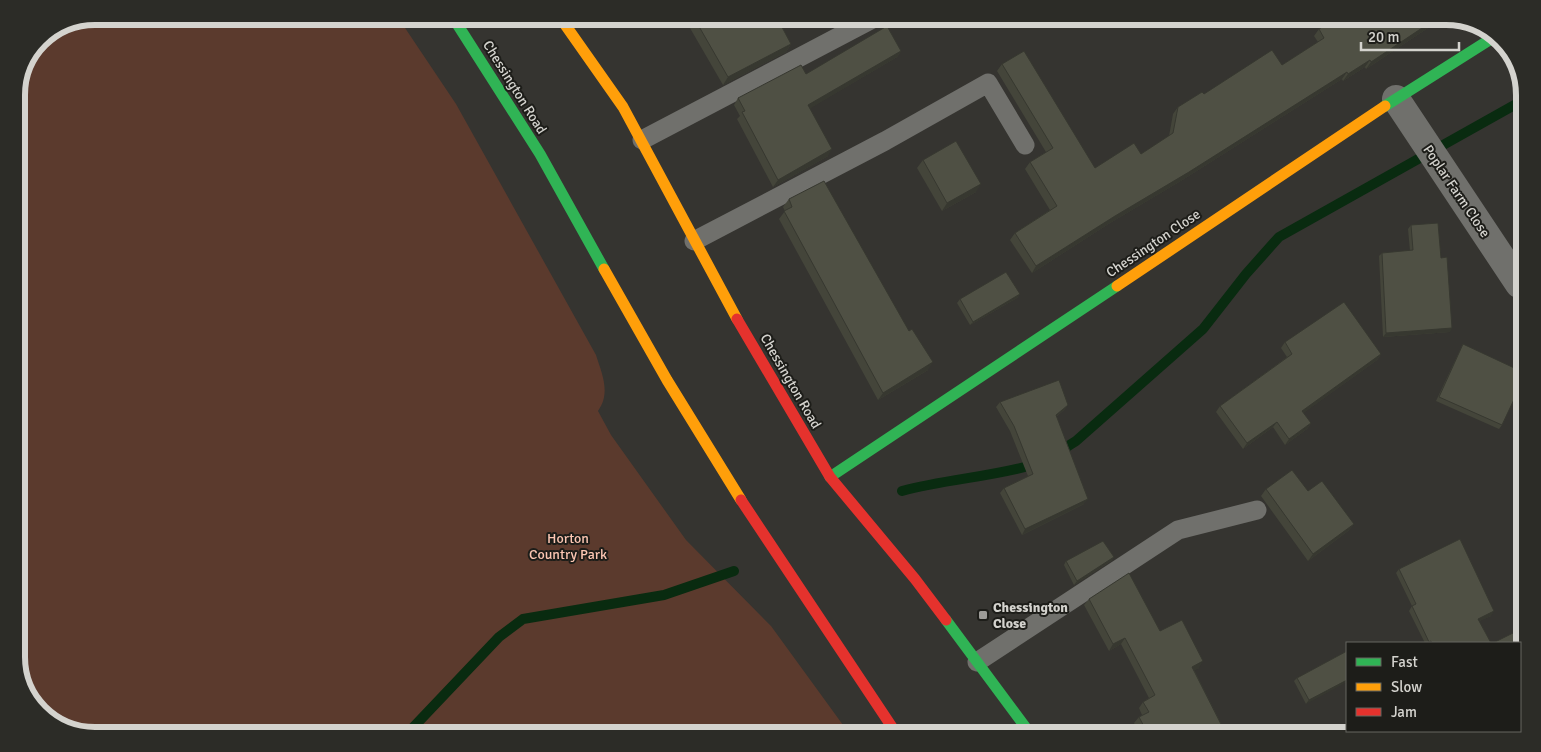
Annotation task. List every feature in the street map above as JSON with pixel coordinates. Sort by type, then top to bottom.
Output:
[{"type":"main road","name":"Chessington Road","points":[[458,25],[540,154],[685,409],[745,506],[892,727]]},
{"type":"main road","name":"Chessington Road","points":[[566,25],[623,107],[724,297],[830,477],[915,579],[1025,727]]},
{"type":"main road","name":"Chessington Close","points":[[830,477],[1396,99],[1489,40]]},
{"type":"street","name":"Poplar Farm Close","points":[[1396,99],[1516,280]]},
{"type":"lane","points":[[642,140],[861,25]]},
{"type":"lane","points":[[694,241],[885,141],[988,83],[1025,145]]},
{"type":"lane","points":[[977,662],[1178,530],[1256,510]]},
{"type":"green space","name":"Horton Country Park","points":[[95,25],[403,25],[456,104],[596,355],[603,376],[605,390],[602,404],[598,411],[611,435],[686,540],[771,626],[844,727],[95,727],[77,725],[64,720],[49,710],[32,688],[25,661],[25,91],[27,77],[32,64],[40,52],[60,34],[73,29]]},
{"type":"building","points":[[698,25],[781,25],[791,44],[728,77]]},
{"type":"building","points":[[1325,25],[1426,25],[1371,62],[1370,60],[1348,74],[1347,72],[1036,266],[1015,233],[1057,206],[1030,162],[1053,148],[1002,64],[1024,51],[1095,168],[1134,143],[1141,154],[1173,133],[1178,107],[1202,92],[1204,94],[1272,50],[1282,65],[1324,38],[1319,29]]},
{"type":"building","points":[[887,26],[901,51],[808,105],[832,149],[778,180],[742,112],[745,111],[738,98],[801,65],[806,74]]},
{"type":"building","points":[[956,141],[981,184],[947,203],[923,160]]},
{"type":"building","points":[[824,181],[909,331],[912,329],[933,362],[883,393],[784,211],[792,207],[789,199]]},
{"type":"building","points":[[1438,223],[1441,258],[1447,257],[1452,328],[1386,333],[1382,253],[1413,250],[1411,225]]},
{"type":"building","points":[[1006,272],[1020,294],[973,322],[960,299]]},
{"type":"building","points":[[1344,302],[1381,354],[1302,411],[1311,423],[1289,439],[1277,422],[1247,443],[1220,406],[1292,354],[1285,342]]},
{"type":"building","points":[[1463,344],[1516,369],[1516,395],[1502,425],[1439,397]]},
{"type":"building","points":[[1059,380],[1068,405],[1056,415],[1088,499],[1025,529],[1004,488],[1033,474],[1014,426],[1000,402]]},
{"type":"building","points":[[1292,470],[1308,491],[1322,481],[1354,524],[1313,554],[1266,489]]},
{"type":"building","points":[[1460,539],[1494,611],[1478,619],[1490,642],[1429,642],[1412,606],[1416,604],[1399,569]]},
{"type":"building","points":[[1103,541],[1114,557],[1077,581],[1066,561]]},
{"type":"building","points":[[1129,573],[1160,631],[1182,620],[1203,661],[1192,667],[1222,727],[1144,727],[1139,717],[1149,712],[1143,702],[1155,695],[1125,638],[1113,644],[1089,599]]},
{"type":"building","points":[[1513,633],[1516,639],[1516,642],[1495,642]]},
{"type":"building","points":[[1346,652],[1346,681],[1309,700],[1297,678]]},
{"type":"waterway","points":[[1057,453],[1076,441],[1203,329],[1246,274],[1279,237],[1516,104]]},
{"type":"waterway","points":[[902,491],[1036,464]]},
{"type":"waterway","points":[[414,727],[499,637],[523,619],[664,595],[734,571]]},
{"type":"traffic: fast","points":[[458,25],[540,154],[604,269]]},
{"type":"traffic: fast","points":[[1385,106],[1489,40]]},
{"type":"traffic: fast","points":[[830,477],[1117,286]]},
{"type":"traffic: fast","points":[[946,620],[1025,727]]},
{"type":"traffic: slow","points":[[565,25],[623,107],[737,319]]},
{"type":"traffic: slow","points":[[1117,286],[1385,106]]},
{"type":"traffic: slow","points":[[604,269],[667,380],[741,500]]},
{"type":"traffic: jam","points":[[737,319],[830,477],[915,579],[946,620]]},
{"type":"traffic: jam","points":[[741,500],[892,727]]},
{"type":"place","name":"Chessington Close","points":[[983,615]]}]
